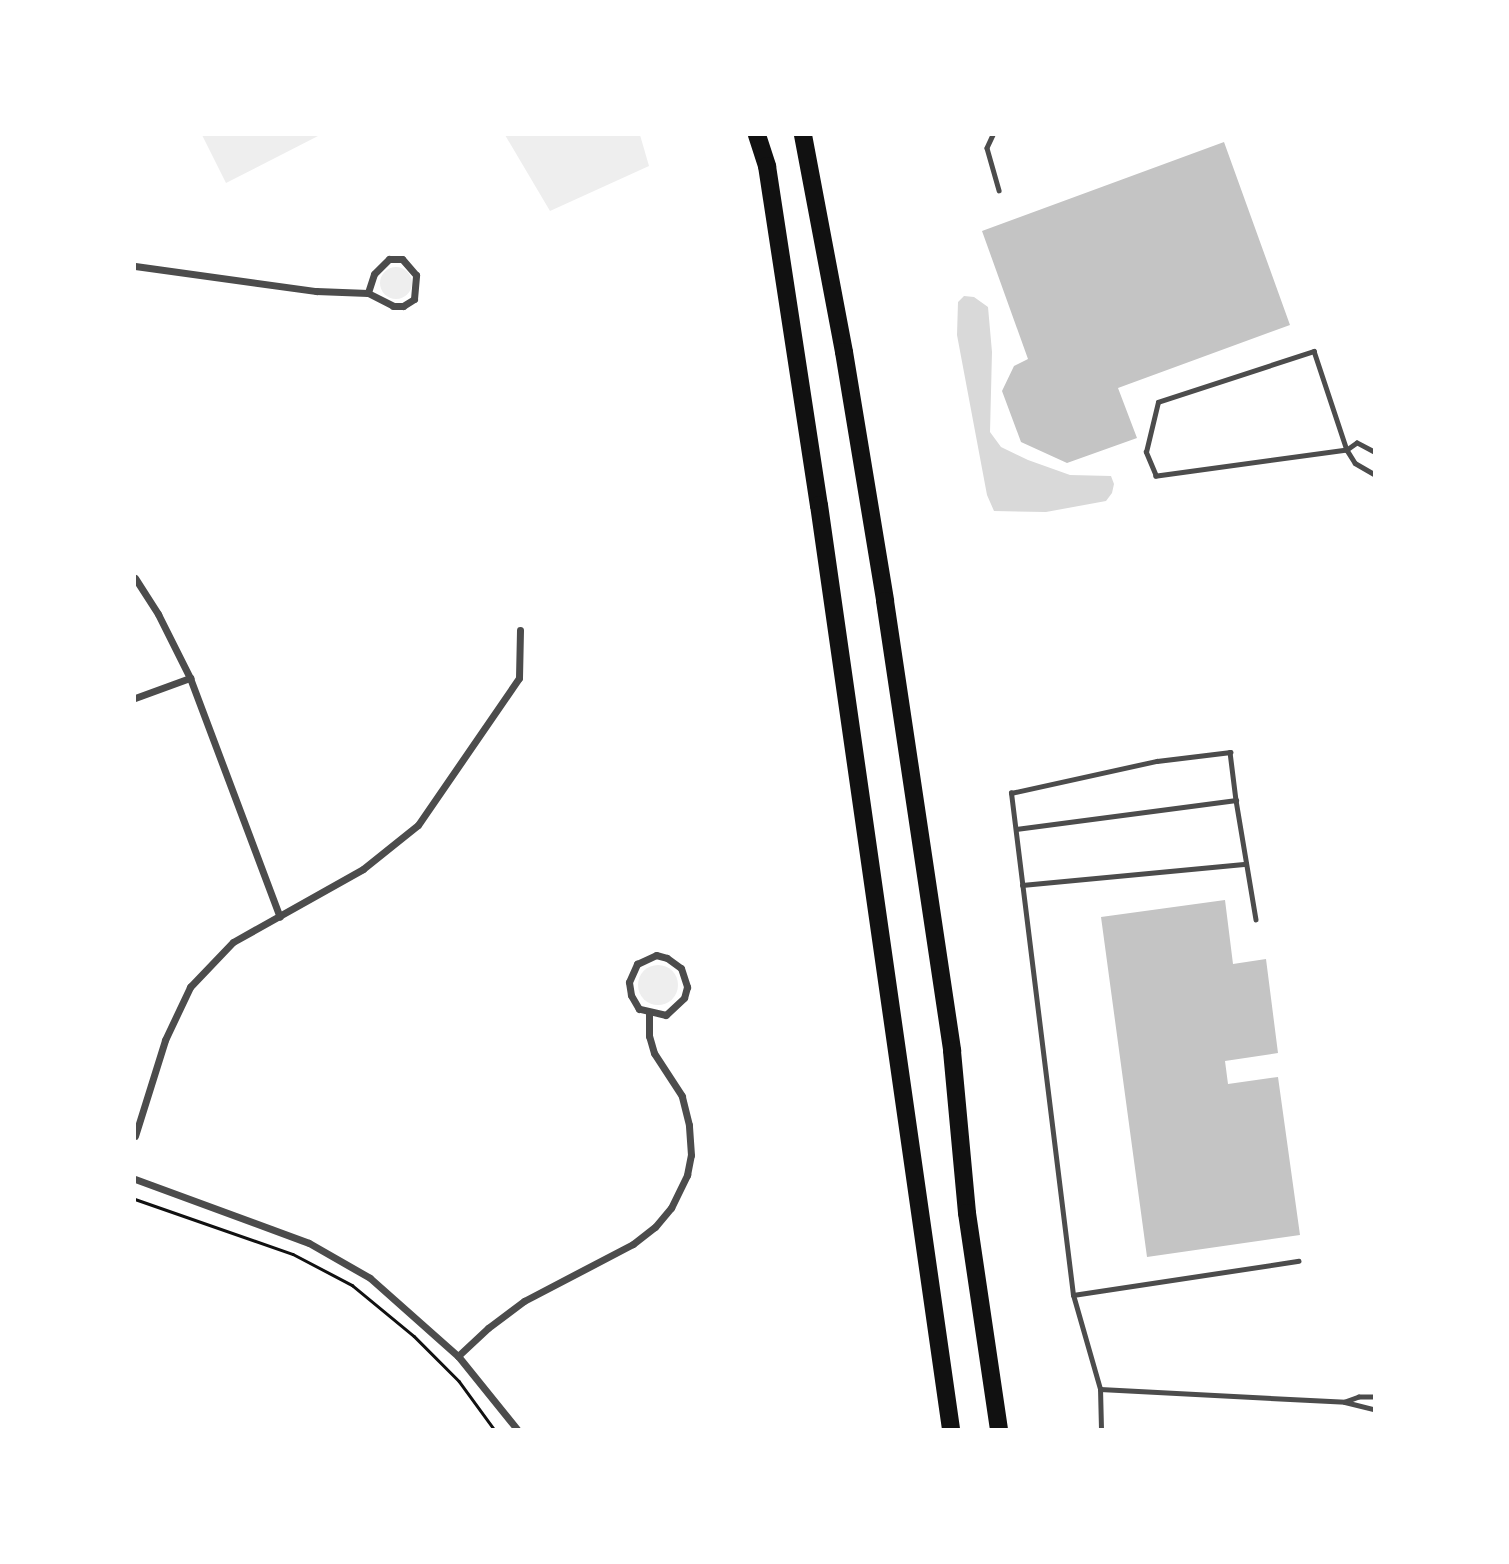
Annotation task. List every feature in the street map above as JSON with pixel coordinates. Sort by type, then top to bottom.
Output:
[{"type":"highway","points":[[757,135],[766,166],[819,505],[951,1429]]},
{"type":"highway","points":[[803,135],[844,352],[885,600],[952,1051],[967,1213],[999,1429]]},
{"type":"street","points":[[135,266],[316,292],[368,293],[382,303],[403,306],[414,299],[416,275],[402,259],[389,259],[374,274],[368,293]]},
{"type":"street","points":[[135,578],[159,614],[190,678],[280,917]]},
{"type":"street","points":[[135,1136],[164,1040],[190,987],[233,942],[363,869],[418,825],[519,677],[520,630]]},
{"type":"street","points":[[135,698],[190,678]]},
{"type":"street","points":[[656,955],[667,958],[681,968],[687,987],[684,998],[666,1016],[649,1012],[639,1009],[631,995],[629,982],[637,964],[656,955]]},
{"type":"street","points":[[458,1356],[488,1328],[524,1301],[633,1244],[655,1227],[671,1208],[687,1175],[691,1155],[689,1125],[682,1096],[654,1053],[649,1036],[649,1012]]},
{"type":"street","points":[[135,1179],[267,1227],[339,1259],[397,1300],[458,1356],[517,1429]]},
{"type":"lane","points":[[993,135],[987,148],[999,190]]},
{"type":"lane","points":[[1374,452],[1357,443],[1348,450],[1156,476],[1146,452],[1158,402],[1314,351],[1348,450],[1354,463],[1374,474]]},
{"type":"lane","points":[[1101,1429],[1100,1390],[1073,1296],[1011,793],[1157,761],[1230,752],[1255,919]]},
{"type":"lane","points":[[1016,829],[1236,800]]},
{"type":"lane","points":[[1022,885],[1246,864]]},
{"type":"lane","points":[[1073,1296],[1298,1261]]},
{"type":"lane","points":[[1100,1390],[1345,1402],[1374,1409]]},
{"type":"lane","points":[[1345,1402],[1359,1397],[1374,1397]]},
{"type":"path","points":[[135,1199],[293,1254],[352,1285],[414,1336],[459,1381],[494,1429]]},
{"type":"shaded area","points":[[202,135],[320,135],[226,183]]},
{"type":"shaded area","points":[[505,135],[640,135],[649,166],[550,211]]},
{"type":"shaded area","points":[[396,267],[407,272],[412,283],[407,294],[396,299],[385,294],[380,283],[385,272]]},
{"type":"shaded area","points":[[964,296],[974,297],[988,307],[992,352],[990,432],[1001,447],[1028,460],[1070,475],[1111,476],[1114,484],[1106,501],[1046,512],[994,511],[987,495],[957,335],[958,302]]},
{"type":"shaded area","points":[[658,965],[666,966],[672,971],[677,977],[677,993],[672,999],[666,1004],[658,1005],[650,1004],[644,999],[639,993],[638,985],[639,977],[644,971],[650,966]]},
{"type":"building","points":[[1224,142],[1290,325],[1118,388],[1137,438],[1067,463],[1021,442],[1002,391],[1014,366],[1028,359],[982,231]]},
{"type":"building","points":[[1225,900],[1233,964],[1266,959],[1278,1053],[1225,1061],[1228,1084],[1278,1077],[1300,1235],[1147,1257],[1101,917]]}]
